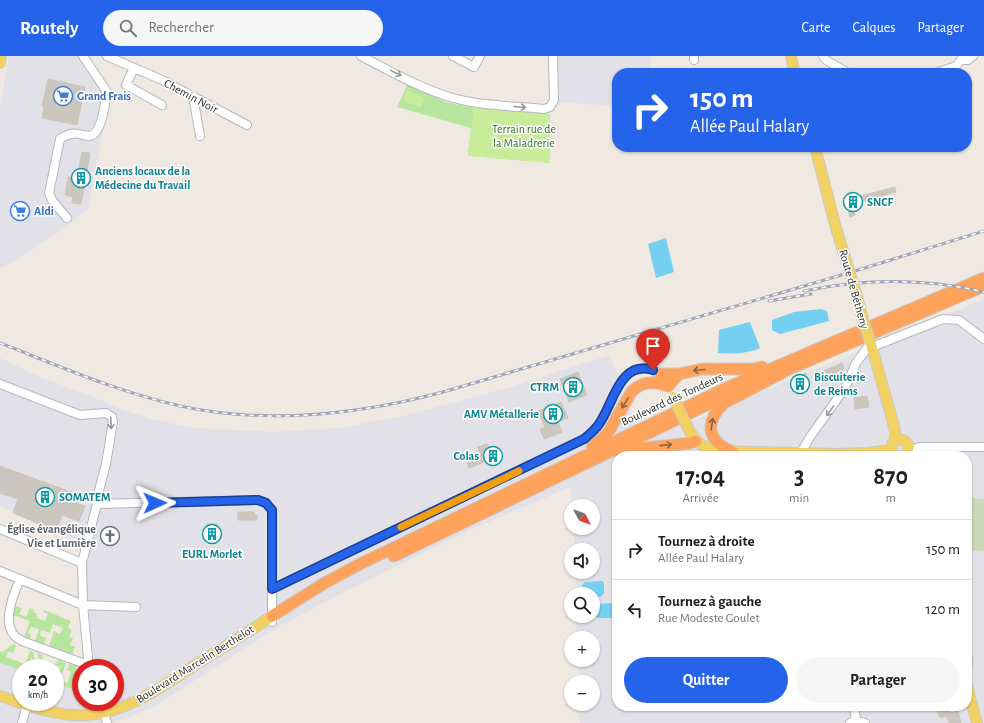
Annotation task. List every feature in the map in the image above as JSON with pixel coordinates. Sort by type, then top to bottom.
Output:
[{"type":"highway","name":"Boulevard des Tondeurs","points":[[272,619],[340,574],[724,388],[984,278]]},
{"type":"highway","name":"Boulevard des Tondeurs","points":[[612,451],[743,388],[984,286]]},
{"type":"highway","points":[[660,374],[679,374],[702,369],[752,369],[802,351],[824,346]]},
{"type":"highway","points":[[731,451],[719,445],[714,440],[711,431],[712,423],[717,410],[724,403],[797,365]]},
{"type":"highway","points":[[466,512],[491,496],[582,453],[598,443],[609,430],[632,391],[637,386],[650,382],[668,386],[679,374]]},
{"type":"highway","points":[[627,451],[635,448],[691,443],[700,444]]},
{"type":"highway","name":"Boulevard des Tondeurs","points":[[272,619],[331,586],[612,451]]},
{"type":"highway","points":[[550,481],[569,475],[612,456]]},
{"type":"main road","points":[[792,58],[794,68]]},
{"type":"main road","name":"Route de Bétheny","points":[[816,152],[836,228],[871,344],[898,443],[909,446],[907,451]]},
{"type":"main road","points":[[668,386],[688,428],[700,444],[717,451]]},
{"type":"main road","points":[[873,451],[898,443]]},
{"type":"main road","name":"Boulevard Marcelin Berthelot","points":[[45,711],[106,718],[121,708],[145,697],[272,619]]},
{"type":"main road","name":"Boulevard Marcelin Berthelot","points":[[0,696],[12,701]]},
{"type":"main road","name":"Boulevard Marcelin Berthelot","points":[[0,701],[12,704]]},
{"type":"main road","points":[[972,704],[977,723]]},
{"type":"street","points":[[67,218],[52,200],[49,193],[60,140],[68,134],[75,133],[89,136],[95,133],[99,126],[107,92],[83,56]]},
{"type":"street","name":"Chemin Noir","points":[[107,56],[193,96],[248,125]]},
{"type":"street","points":[[360,56],[434,91],[453,98],[475,103],[544,109],[550,107],[554,100],[554,56]]},
{"type":"street","points":[[454,56],[474,67],[480,56]]},
{"type":"street","points":[[823,56],[826,60],[840,68]]},
{"type":"street","points":[[951,68],[963,58],[968,60],[973,56]]},
{"type":"street","name":"Chemin Noir","points":[[134,68],[126,85],[162,105]]},
{"type":"street","points":[[193,96],[200,136]]},
{"type":"street","points":[[803,451],[810,437],[845,388],[856,363],[871,344],[943,318],[959,320],[984,339]]},
{"type":"street","points":[[272,589],[584,439],[600,424],[623,379],[630,372],[647,368],[660,374],[668,386]]},
{"type":"street","points":[[0,384],[80,415],[106,413],[112,417],[113,422],[106,464],[82,564],[88,659]]},
{"type":"street","points":[[898,443],[919,447],[984,447]]},
{"type":"street","points":[[912,451],[919,447]]},
{"type":"street","points":[[97,504],[258,500],[266,503],[272,510],[272,619]]},
{"type":"street","points":[[0,529],[82,564]]},
{"type":"street","points":[[0,571],[84,605],[136,607]]},
{"type":"street","points":[[20,579],[9,613],[10,625],[14,635],[22,641],[72,660]]},
{"type":"street","points":[[22,723],[25,711]]},
{"type":"street","points":[[854,711],[853,722],[865,723]]},
{"type":"shaded area","points":[[9,56],[79,56],[109,99],[88,208],[62,230],[17,260],[0,268],[0,105]]},
{"type":"shaded area","points":[[558,56],[651,56],[649,68],[612,68],[612,106],[559,102]]},
{"type":"shaded area","points":[[984,299],[984,723],[580,723],[579,711],[600,711],[600,675],[579,675],[578,667],[600,667],[600,631],[577,631],[576,623],[600,623],[600,587],[576,587],[575,579],[600,579],[600,543],[574,543],[574,535],[600,535],[600,499],[572,499],[570,487],[470,530],[346,591],[276,628],[154,707],[113,723],[0,723],[0,663],[12,667],[12,711],[64,711],[64,686],[72,689],[72,711],[124,711],[124,659],[89,659],[84,543],[0,506],[0,358],[42,378],[89,395],[120,409],[155,420],[195,428],[273,432],[340,428],[407,415],[508,388],[610,355],[642,442]]},
{"type":"green space","name":"Terrain rue de la Maladrerie","points":[[407,85],[445,102],[474,108],[550,114],[550,163],[470,156],[468,154],[471,128],[397,107]]},
{"type":"green space","points":[[407,90],[425,98],[420,108],[403,100]]},
{"type":"green space","name":"Terrain rue de la Maladrerie","points":[[474,108],[550,114],[550,163],[470,156],[468,154]]},
{"type":"green space","points":[[972,498],[984,499],[984,551],[972,550]]},
{"type":"green space","points":[[16,606],[22,608],[19,614],[26,617],[30,608],[37,614],[36,618],[45,621],[48,614],[43,612],[44,610],[71,621],[68,628],[72,630],[69,637],[73,638],[70,645],[75,647],[72,654],[49,646],[54,631],[60,634],[63,628],[53,624],[50,633],[41,630],[40,636],[46,638],[44,644],[35,641],[39,629],[31,627],[28,633],[31,635],[30,639],[24,637],[30,621],[13,615]]},
{"type":"green space","points":[[13,644],[16,645],[13,653],[8,651],[6,657],[12,659],[12,667],[0,663],[0,651],[3,652]]},
{"type":"green space","points":[[30,651],[33,652],[35,659],[27,659]]},
{"type":"green space","points":[[37,653],[43,655],[42,659],[39,659]]},
{"type":"green space","points":[[69,664],[72,665],[72,689],[64,686],[64,682],[67,683],[71,672],[67,670]]},
{"type":"water","points":[[666,238],[674,272],[656,278],[648,244]]},
{"type":"water","points":[[821,309],[827,311],[829,321],[780,334],[772,330],[772,320],[794,312]]},
{"type":"water","points":[[750,322],[760,348],[739,353],[718,353],[719,330]]},
{"type":"water","points":[[602,581],[604,583],[604,593],[600,597],[600,587],[582,587],[585,582]]},
{"type":"water","points":[[600,604],[612,604],[612,618],[600,618]]},
{"type":"building","name":"Grand Frais","points":[[48,79],[85,87],[77,125],[42,118],[44,107],[42,106]]},
{"type":"building","name":"Anciens locaux de la Médecine du Travail","points":[[82,152],[90,153],[81,204],[72,203],[73,197],[65,195],[68,177],[77,178]]},
{"type":"building","name":"SNCF","points":[[895,187],[896,192],[852,204],[855,215],[850,217],[845,200]]},
{"type":"building","points":[[842,363],[844,369],[827,377],[824,371]]},
{"type":"building","name":"CTRM","points":[[578,372],[587,395],[569,402],[560,379]]},
{"type":"building","name":"Biscuiterie de Reims","points":[[806,373],[806,389],[795,392],[794,378]]},
{"type":"building","points":[[867,396],[869,407],[855,409],[854,398]]},
{"type":"building","name":"AMV Métallerie","points":[[561,402],[568,418],[558,422],[562,432],[544,439],[540,429],[545,427],[538,411]]},
{"type":"building","name":"Colas","points":[[487,444],[491,450],[496,448],[501,461],[495,463],[491,461],[487,463],[487,461],[469,468],[466,459],[479,454],[478,447]]},
{"type":"building","name":"SOMATEM","points":[[0,466],[79,495],[76,503],[85,506],[79,521],[62,515],[56,531],[13,513],[18,499],[0,493]]},
{"type":"building","points":[[238,512],[254,512],[255,515],[257,515],[257,520],[238,520]]},
{"type":"building","name":"EURL Morlet","points":[[207,524],[217,524],[217,543],[208,543]]},
{"type":"building","points":[[938,711],[949,711],[950,713],[958,711],[961,723],[949,723],[947,716],[940,718]]},
{"type":"railway","points":[[0,343],[111,386],[180,406],[213,412],[246,415],[279,416],[345,412],[378,407],[443,392],[855,271],[984,231]]},
{"type":"railway","points":[[804,291],[871,282],[917,282],[962,287],[984,292]]},
{"type":"railway","points":[[769,301],[811,294]]},
{"type":"slow traffic","points":[[401,527],[519,471]]},
{"type":"place","name":"Grand Frais","points":[[63,96]]},
{"type":"place","name":"Anciens locaux de la Médecine du Travail","points":[[81,178]]},
{"type":"place","name":"SNCF","points":[[853,202]]},
{"type":"place","name":"Aldi","points":[[20,211]]},
{"type":"place","name":"Biscuiterie de Reims","points":[[800,384]]},
{"type":"place","name":"CTRM","points":[[573,387]]},
{"type":"place","name":"AMV Métallerie","points":[[553,414]]},
{"type":"place","name":"Colas","points":[[493,456]]},
{"type":"place","name":"SOMATEM","points":[[45,497]]},
{"type":"place","name":"EURL Morlet","points":[[212,534]]},
{"type":"place","name":"Église évangélique Vie et Lumière","points":[[110,536]]},
{"type":"route","points":[[155,503],[258,500],[266,503],[272,510],[272,589],[584,439],[600,424],[623,379],[630,372],[638,369],[647,368],[653,370]]}]
